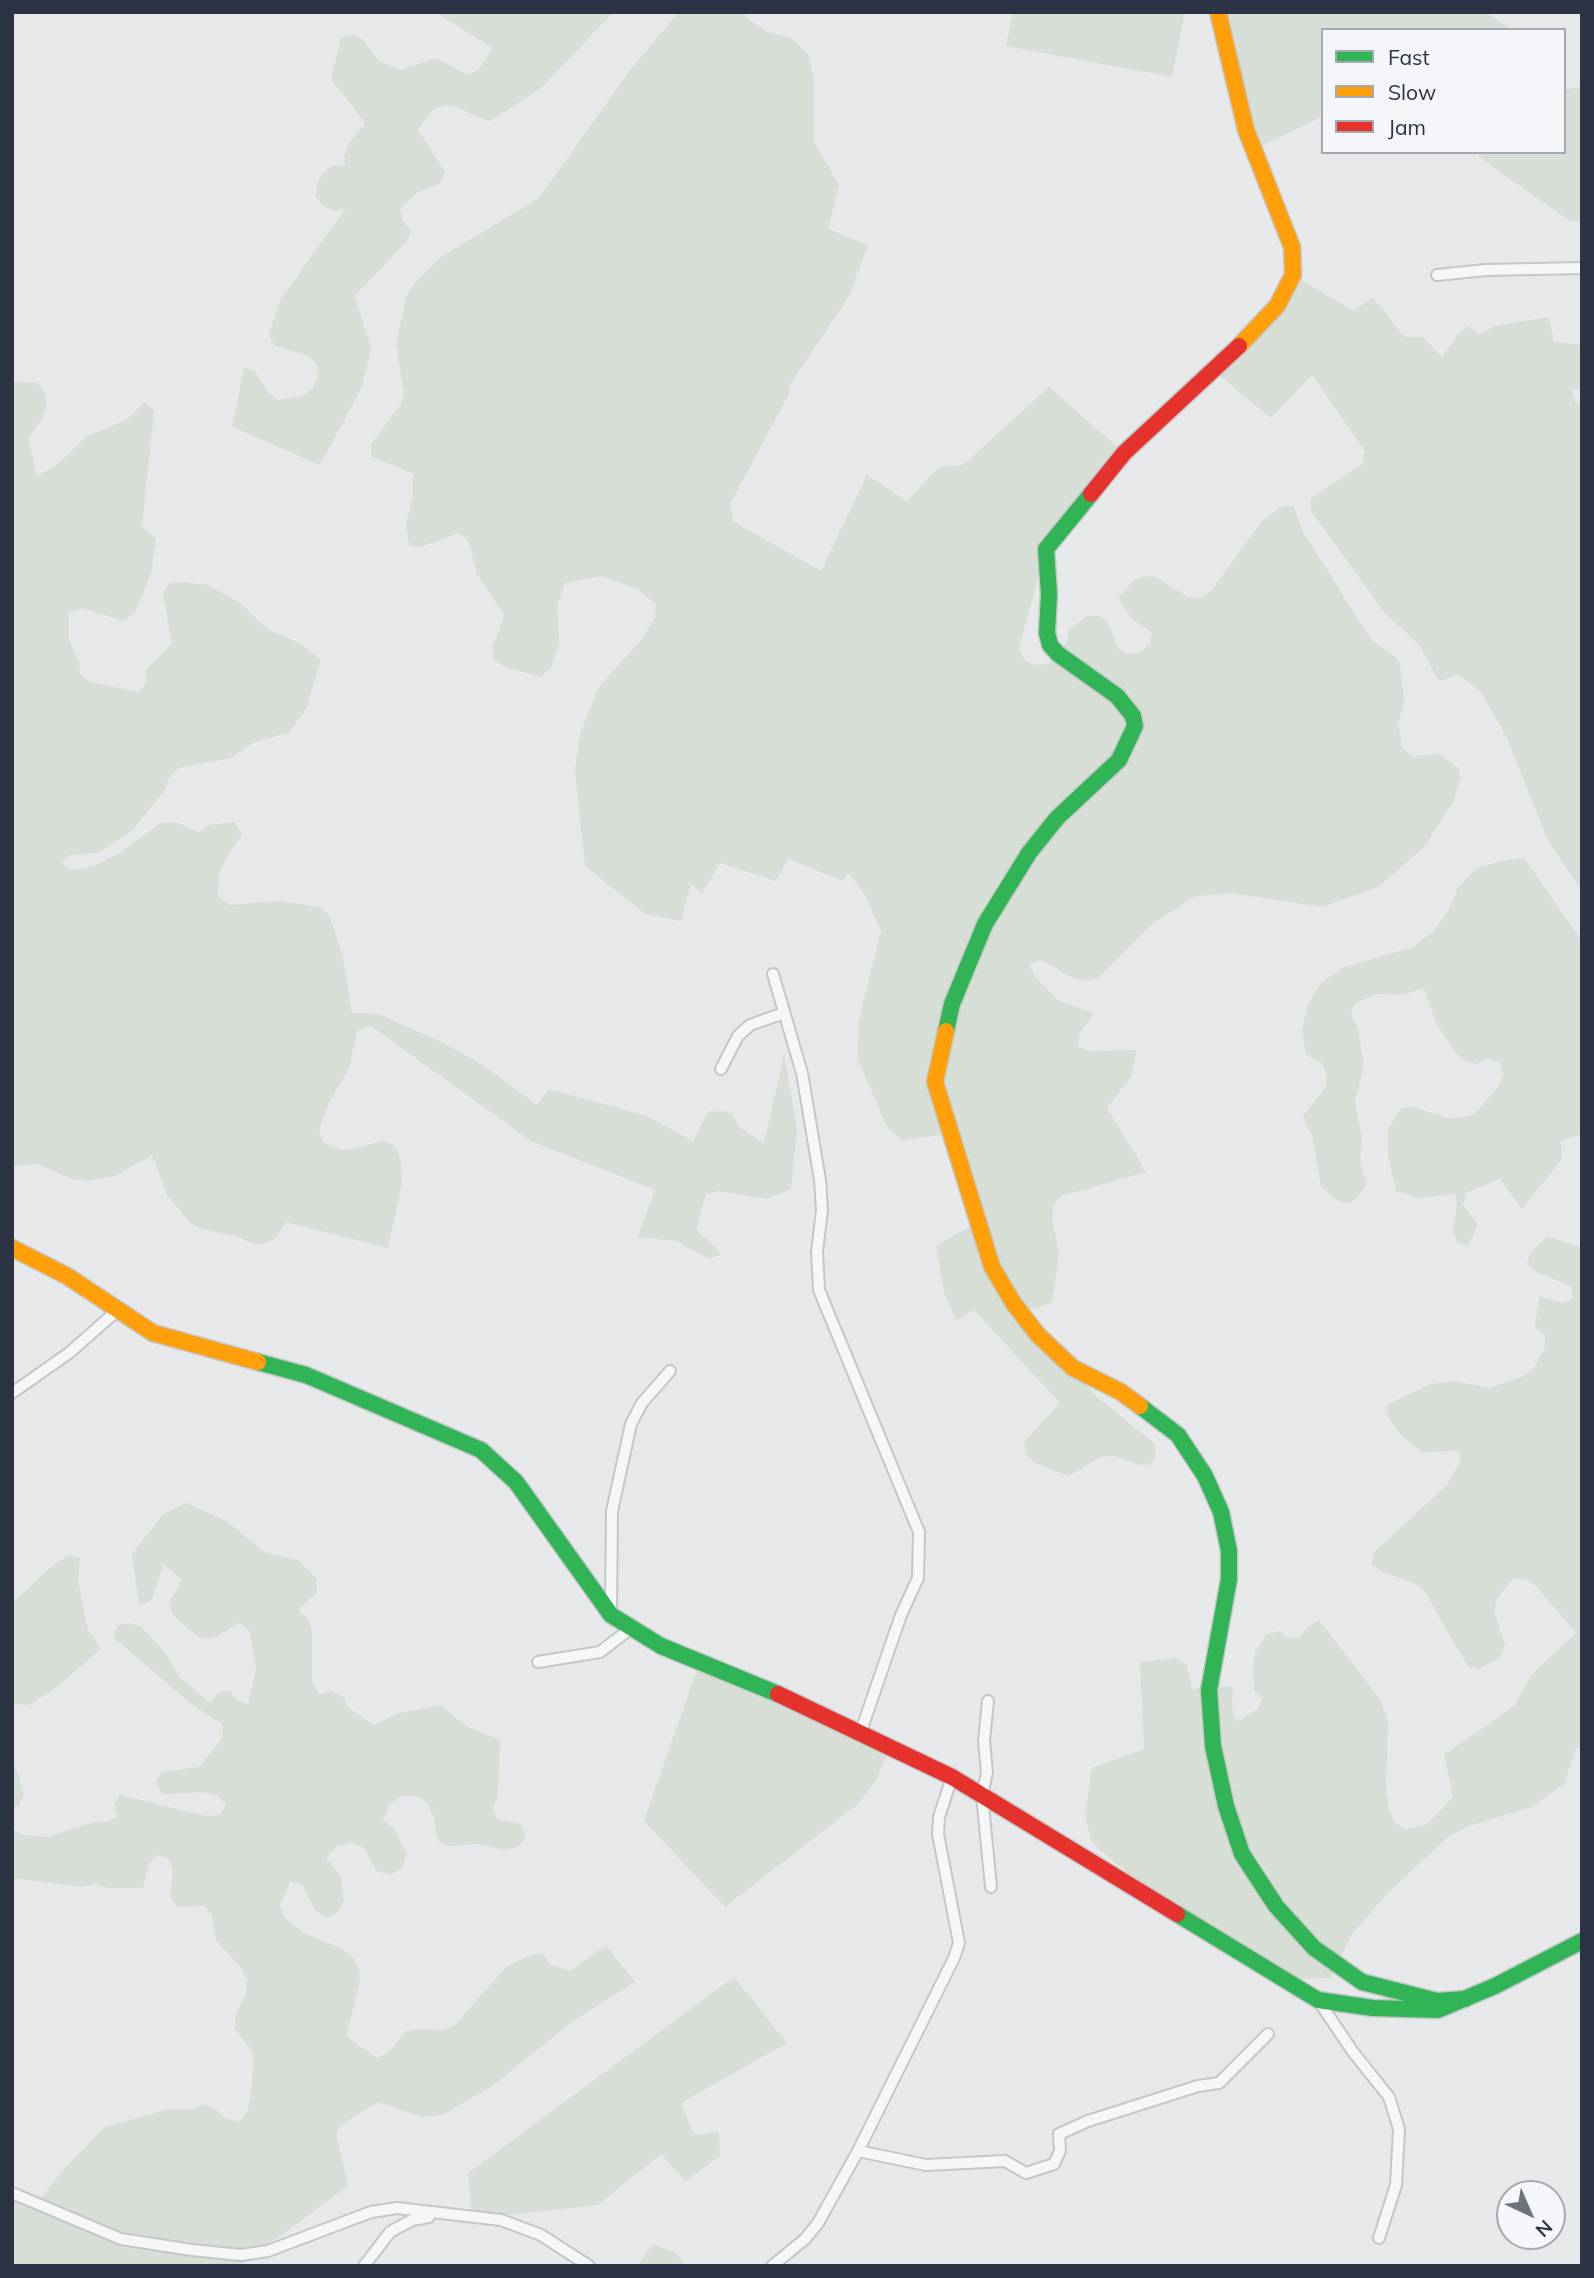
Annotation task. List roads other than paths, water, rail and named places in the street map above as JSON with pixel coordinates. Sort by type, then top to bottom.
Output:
[{"type":"street","points":[[1218,12],[1246,130],[1292,247],[1293,275],[1277,306],[1264,322],[1124,453],[1046,549],[1049,594],[1046,633],[1050,645],[1058,654],[1117,696],[1133,716],[1135,726],[1119,760],[1057,818],[1029,853],[985,924],[952,1004],[935,1082],[992,1267],[1014,1304],[1038,1335],[1073,1368],[1121,1392],[1178,1435],[1205,1476],[1221,1512],[1228,1551],[1229,1579],[1209,1690],[1213,1746],[1226,1806],[1242,1854],[1276,1906],[1314,1948],[1362,1982],[1437,2001],[1465,1999]]},
{"type":"street","points":[[1437,275],[1486,270],[1582,268]]},
{"type":"street","points":[[773,974],[802,1073],[820,1180],[822,1210],[817,1252],[818,1290],[919,1532],[918,1578],[901,1615],[861,1731]]},
{"type":"street","points":[[721,1069],[738,1036],[750,1025],[784,1013]]},
{"type":"street","points":[[12,1248],[67,1276],[153,1333],[306,1376],[481,1450],[526,1494],[611,1615],[629,1629],[661,1646],[750,1681],[861,1731],[952,1777],[1318,2000],[1353,2052],[1389,2097],[1399,2129],[1396,2185],[1379,2238]]},
{"type":"street","points":[[12,1393],[69,1353],[119,1309]]},
{"type":"street","points":[[611,1615],[612,1511],[631,1424],[642,1403],[670,1371]]},
{"type":"street","points":[[538,1662],[600,1652],[629,1629]]},
{"type":"street","points":[[988,1701],[984,1741],[987,1773],[982,1795],[991,1887]]},
{"type":"street","points":[[772,2266],[818,2224],[858,2151],[954,1958],[959,1943],[938,1834],[939,1817],[952,1777]]},
{"type":"street","points":[[1318,2000],[1415,2011],[1438,2010],[1582,1941]]},
{"type":"street","points":[[858,2151],[926,2165],[1005,2161],[1026,2173],[1054,2164],[1060,2151],[1059,2134],[1112,2113],[1198,2086],[1219,2083],[1268,2034]]},
{"type":"street","points":[[12,2193],[121,2239],[241,2255],[268,2250],[371,2212],[397,2208],[438,2215],[501,2220],[541,2235],[589,2266]]},
{"type":"street","points":[[364,2266],[390,2232],[412,2220],[438,2215]]}]
